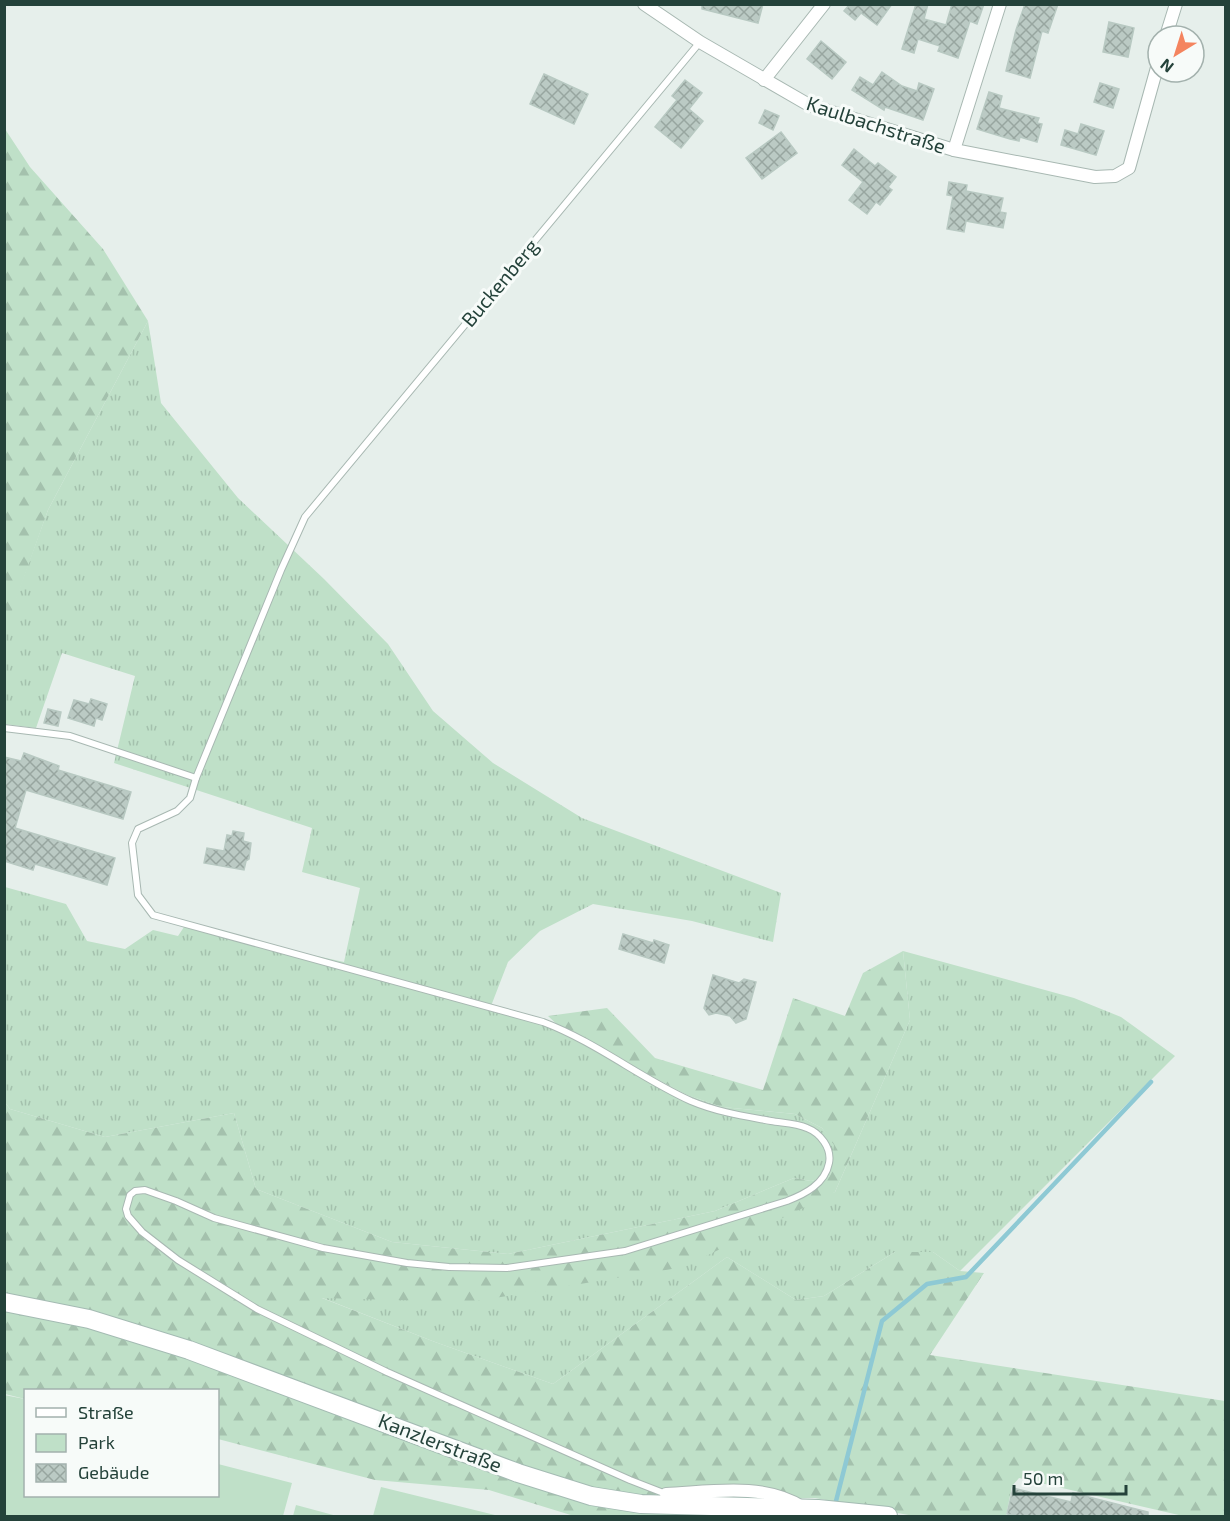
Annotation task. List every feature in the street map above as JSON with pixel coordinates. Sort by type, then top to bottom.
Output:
[{"type":"main road","name":"Kanzlerstraße","points":[[4,1302],[89,1319],[189,1350],[518,1473],[591,1496],[618,1502],[665,1506],[804,1508],[888,1516]]},
{"type":"street","name":"Kaulbachstraße","points":[[644,4],[700,42],[809,105],[954,150],[1095,177],[1115,176],[1129,168],[1152,84]]},
{"type":"street","points":[[764,80],[824,4]]},
{"type":"street","points":[[954,150],[1000,4]]},
{"type":"street","points":[[1170,24],[1176,4]]},
{"type":"street","points":[[666,1494],[762,1492],[789,1498],[804,1508]]},
{"type":"lane","name":"Buckenberg","points":[[666,1494],[387,1372],[257,1309],[178,1260],[142,1232],[128,1216],[126,1209],[129,1199],[135,1191],[145,1190],[214,1218],[323,1248],[384,1260],[449,1267],[507,1268],[626,1251],[787,1202],[820,1182],[830,1160],[826,1145],[807,1128],[734,1114],[690,1100],[596,1046],[543,1022],[153,915],[138,896],[132,843],[138,829],[177,811],[190,798],[196,778],[300,525],[700,42]]},
{"type":"lane","points":[[4,728],[70,736],[196,778]]},
{"type":"green space","points":[[5,129],[30,167],[103,249],[148,321],[48,510],[5,631]]},
{"type":"green space","points":[[148,321],[161,403],[238,498],[324,579],[388,644],[433,711],[493,763],[582,818],[781,893],[773,942],[692,921],[593,904],[540,931],[508,962],[491,1006],[562,1029],[687,1095],[722,1107],[795,1114],[822,1128],[835,1144],[830,1176],[811,1181],[794,1178],[715,1211],[508,1254],[392,1242],[256,1189],[234,1113],[105,1137],[10,1109],[4,1101],[5,887],[66,904],[87,941],[125,949],[153,930],[178,936],[184,927],[344,962],[360,888],[302,872],[312,828],[114,763],[135,676],[62,653],[36,728],[5,724],[4,631],[48,510]]},
{"type":"green space","points":[[903,951],[1074,998],[1121,1017],[1175,1056],[960,1271],[933,1252],[895,1252],[824,1296],[796,1300],[727,1257],[553,1384],[435,1342],[320,1297],[835,1192],[910,1020]]},
{"type":"green space","points":[[903,951],[910,1020],[835,1192],[684,1267],[470,1302],[322,1298],[435,1342],[553,1384],[727,1257],[796,1300],[824,1296],[895,1252],[933,1252],[960,1271],[984,1273],[930,1355],[1225,1401],[1225,1516],[1183,1516],[1019,1478],[1012,1486],[1006,1516],[914,1516],[815,1498],[720,1500],[717,1516],[574,1516],[489,1490],[375,1480],[219,1439],[219,1389],[24,1389],[24,1399],[5,1394],[4,1101],[10,1109],[105,1137],[234,1113],[256,1189],[392,1242],[508,1254],[715,1211],[794,1178],[811,1181],[830,1176],[834,1145],[822,1128],[795,1114],[722,1107],[687,1095],[562,1029],[548,1016],[607,1008],[655,1058],[763,1090],[793,998],[845,1016],[863,973]]},
{"type":"green space","points":[[4,1395],[24,1399],[24,1497],[219,1497],[219,1464],[292,1483],[283,1516],[5,1516]]},
{"type":"green space","points":[[381,1487],[499,1516],[373,1516]]},
{"type":"green space","points":[[296,1505],[337,1516],[293,1516]]},
{"type":"building","points":[[702,4],[763,4],[758,23],[702,9]]},
{"type":"building","points":[[850,4],[892,4],[877,25],[861,13],[855,20],[844,11]]},
{"type":"building","points":[[916,4],[928,4],[924,19],[946,25],[952,4],[984,4],[977,24],[970,21],[958,58],[938,51],[940,46],[918,39],[914,53],[902,49]]},
{"type":"building","points":[[1025,4],[1058,4],[1048,33],[1042,31],[1030,78],[1006,71]]},
{"type":"building","points":[[1109,22],[1134,28],[1128,57],[1103,52]]},
{"type":"building","points":[[821,41],[846,62],[832,79],[807,59]]},
{"type":"building","points":[[882,72],[902,86],[917,91],[919,83],[934,89],[923,120],[885,107],[884,110],[852,90],[860,77],[873,85]]},
{"type":"building","points":[[544,74],[588,94],[574,124],[530,104]]},
{"type":"building","points":[[685,80],[702,93],[689,109],[703,121],[681,148],[655,127],[677,100],[672,96]]},
{"type":"building","points":[[1100,83],[1119,89],[1113,108],[1094,102]]},
{"type":"building","points":[[989,92],[1002,96],[999,108],[1039,118],[1037,123],[1042,124],[1037,142],[1020,137],[1019,141],[977,129]]},
{"type":"building","points":[[765,110],[779,116],[773,130],[759,123]]},
{"type":"building","points":[[1081,124],[1104,131],[1096,155],[1061,145],[1065,130],[1078,134]]},
{"type":"building","points":[[781,132],[797,153],[762,179],[746,158]]},
{"type":"building","points":[[854,149],[875,166],[878,163],[896,177],[888,187],[892,190],[880,205],[876,202],[867,214],[849,200],[863,182],[842,165]]},
{"type":"building","points":[[949,182],[967,185],[966,191],[1003,198],[1000,212],[1006,213],[1003,228],[966,221],[964,232],[947,229],[953,196],[947,195]]},
{"type":"building","points":[[91,699],[107,704],[102,720],[96,718],[94,726],[68,718],[74,700],[89,704]]},
{"type":"building","points":[[48,709],[61,712],[58,726],[44,723]]},
{"type":"building","points":[[24,753],[59,766],[58,770],[131,792],[123,819],[26,790],[15,828],[115,858],[107,885],[35,864],[33,870],[4,861],[4,757],[21,761]]},
{"type":"building","points":[[233,831],[244,833],[243,841],[251,843],[249,859],[246,861],[244,870],[204,863],[207,848],[224,851],[227,835],[232,836]]},
{"type":"building","points":[[623,934],[669,945],[664,963],[619,949]]},
{"type":"building","points":[[713,975],[739,983],[744,979],[756,982],[746,1019],[736,1023],[730,1016],[716,1013],[709,1015],[704,1008]]},
{"type":"building","points":[[1013,1488],[1071,1502],[1073,1493],[1148,1512],[1148,1516],[1017,1516],[1007,1514]]},
{"type":"waterway","points":[[835,1505],[882,1321],[927,1284],[966,1277],[1151,1082]]}]
